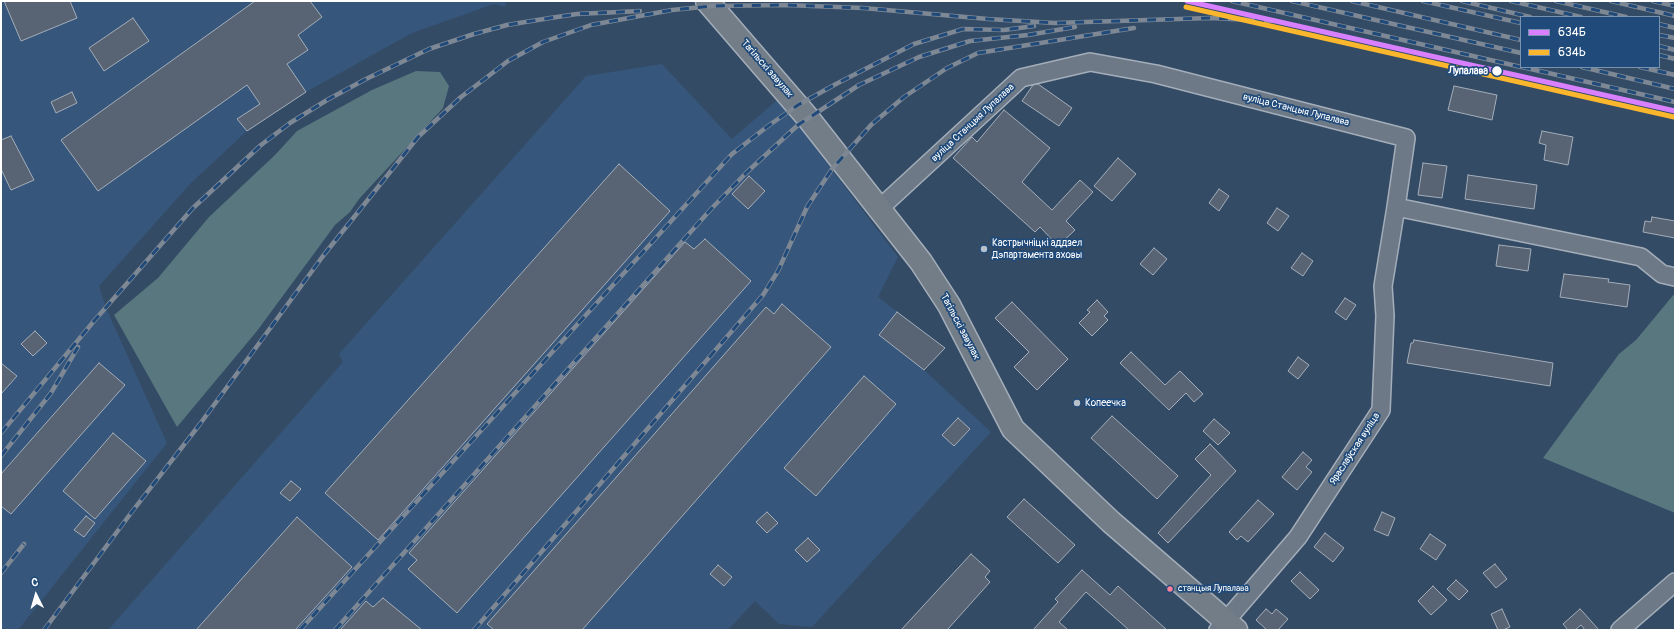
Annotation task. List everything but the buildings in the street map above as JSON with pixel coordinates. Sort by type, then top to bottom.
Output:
[{"type":"main road","name":"Тагільскі завулак","points":[[707,1],[798,105],[922,262],[950,304],[1013,429],[1111,522],[1226,627]]},
{"type":"street","name":"вуліца Станцыя Лупалава","points":[[880,208],[1022,78],[1090,62],[1156,74],[1406,138],[1396,207]]},
{"type":"street","points":[[1396,207],[1641,257],[1662,274],[1675,277]]},
{"type":"street","name":"Яраслаўская вуліца","points":[[1226,627],[1298,537],[1381,410],[1385,316],[1383,286],[1396,207]]},
{"type":"street","points":[[1620,630],[1675,582]]},
{"type":"shaded area","points":[[1,1],[506,1],[505,7],[494,4],[412,33],[306,92],[247,131],[191,183],[99,286],[106,308],[167,443],[18,630],[1,630]]},
{"type":"shaded area","points":[[662,64],[732,139],[777,100],[798,125],[898,257],[878,297],[945,348],[924,370],[991,432],[812,627],[779,624],[755,601],[728,630],[108,630],[343,362],[339,354],[586,76]]},
{"type":"green space","points":[[416,71],[440,72],[449,86],[443,108],[359,199],[350,212],[335,225],[257,331],[177,427],[114,315],[158,278],[209,217],[275,155],[297,131],[372,90]]},
{"type":"green space","points":[[1675,293],[1675,513],[1543,458],[1619,354],[1636,340]]},
{"type":"railway","points":[[1232,1],[1520,67]]},
{"type":"railway","points":[[1292,1],[1520,53]]},
{"type":"railway","points":[[1352,1],[1520,40]]},
{"type":"railway","points":[[1423,1],[1520,23]]},
{"type":"railway","points":[[1462,1],[1526,16]]},
{"type":"railway","points":[[1511,1],[1577,16]]},
{"type":"railway","points":[[1556,1],[1622,16]]},
{"type":"railway","points":[[1611,1],[1675,16]]},
{"type":"railway","points":[[1653,1],[1675,6]]},
{"type":"railway","points":[[44,630],[131,513],[200,424],[323,256],[418,137],[461,97],[508,61],[543,42],[591,25],[672,10],[712,6],[786,5],[863,8],[988,19],[1055,23],[1210,18],[1274,21]]},
{"type":"railway","points":[[1,433],[94,321],[193,208],[261,145],[290,123],[327,100],[366,79],[429,49],[474,34],[507,25],[577,14],[640,11]]},
{"type":"railway","points":[[1660,24],[1675,28]]},
{"type":"railway","points":[[300,630],[732,154],[798,105],[914,44],[963,29],[1004,30],[1034,26]]},
{"type":"railway","points":[[335,630],[712,208],[746,173],[798,125],[859,85],[919,57],[970,41],[1028,35],[1075,27]]},
{"type":"railway","points":[[474,630],[763,295],[778,271],[807,207],[832,169],[871,125],[904,97],[947,68],[978,53],[1134,28]]},
{"type":"railway","points":[[1660,35],[1675,38]]},
{"type":"railway","points":[[1660,46],[1675,50]]},
{"type":"railway","points":[[1660,55],[1675,59]]},
{"type":"railway","points":[[1526,68],[1675,102]]},
{"type":"railway","points":[[1586,68],[1675,89]]},
{"type":"railway","points":[[1644,68],[1675,75]]},
{"type":"railway","points":[[1,456],[51,393],[78,347]]},
{"type":"railway","points":[[1,573],[24,544]]},
{"type":"transit line","name":"634Б","points":[[1187,1],[1675,111]]},
{"type":"transit line","name":"634Ь","points":[[1186,7],[1674,117]]},
{"type":"place","name":"Лупалава","points":[[1497,71]]},
{"type":"place","name":"Кастрычніцкі аддзел Дэпартамента аховы","points":[[984,249]]},
{"type":"place","name":"Копеечка","points":[[1077,403]]},
{"type":"place","name":"станцыя Лупалава","points":[[1170,589]]}]
